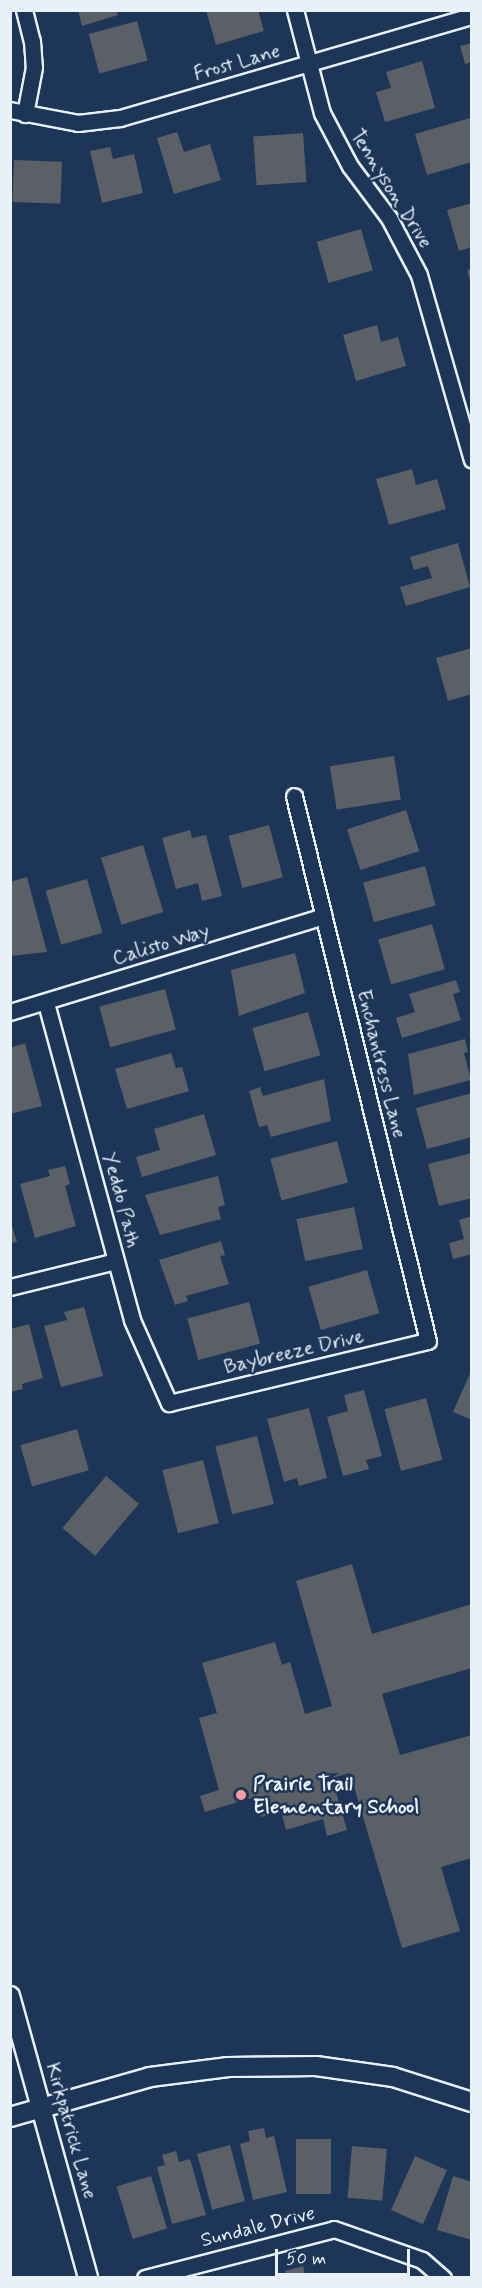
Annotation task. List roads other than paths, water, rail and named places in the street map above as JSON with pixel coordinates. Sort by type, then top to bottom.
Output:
[{"type":"street","points":[[18,112],[33,67],[32,41],[24,10]]},
{"type":"street","name":"Tennyson Drive","points":[[295,10],[322,113],[338,148],[389,218],[418,275],[471,460]]},
{"type":"street","name":"Frost Lane","points":[[18,112],[78,123],[120,118],[471,16]]},
{"type":"street","name":"Enchantress Lane","points":[[294,796],[428,1341]]},
{"type":"street","name":"Calisto Way","points":[[10,1012],[46,1004],[324,916]]},
{"type":"street","name":"Yeddo Path","points":[[46,1004],[132,1320],[169,1403]]},
{"type":"street","points":[[10,1287],[116,1262]]},
{"type":"street","name":"Baybreeze Drive","points":[[169,1403],[428,1341]]},
{"type":"street","name":"Kirkpatrick Lane","points":[[10,1996],[88,2277]]},
{"type":"street","points":[[10,2117],[150,2077],[228,2067],[316,2066],[393,2077],[471,2102]]},
{"type":"street","name":"Sundale Drive","points":[[145,2277],[334,2229],[422,2260],[443,2277]]},
{"type":"place","name":"Prairie Trail Elementary School","points":[[241,1795]]}]
